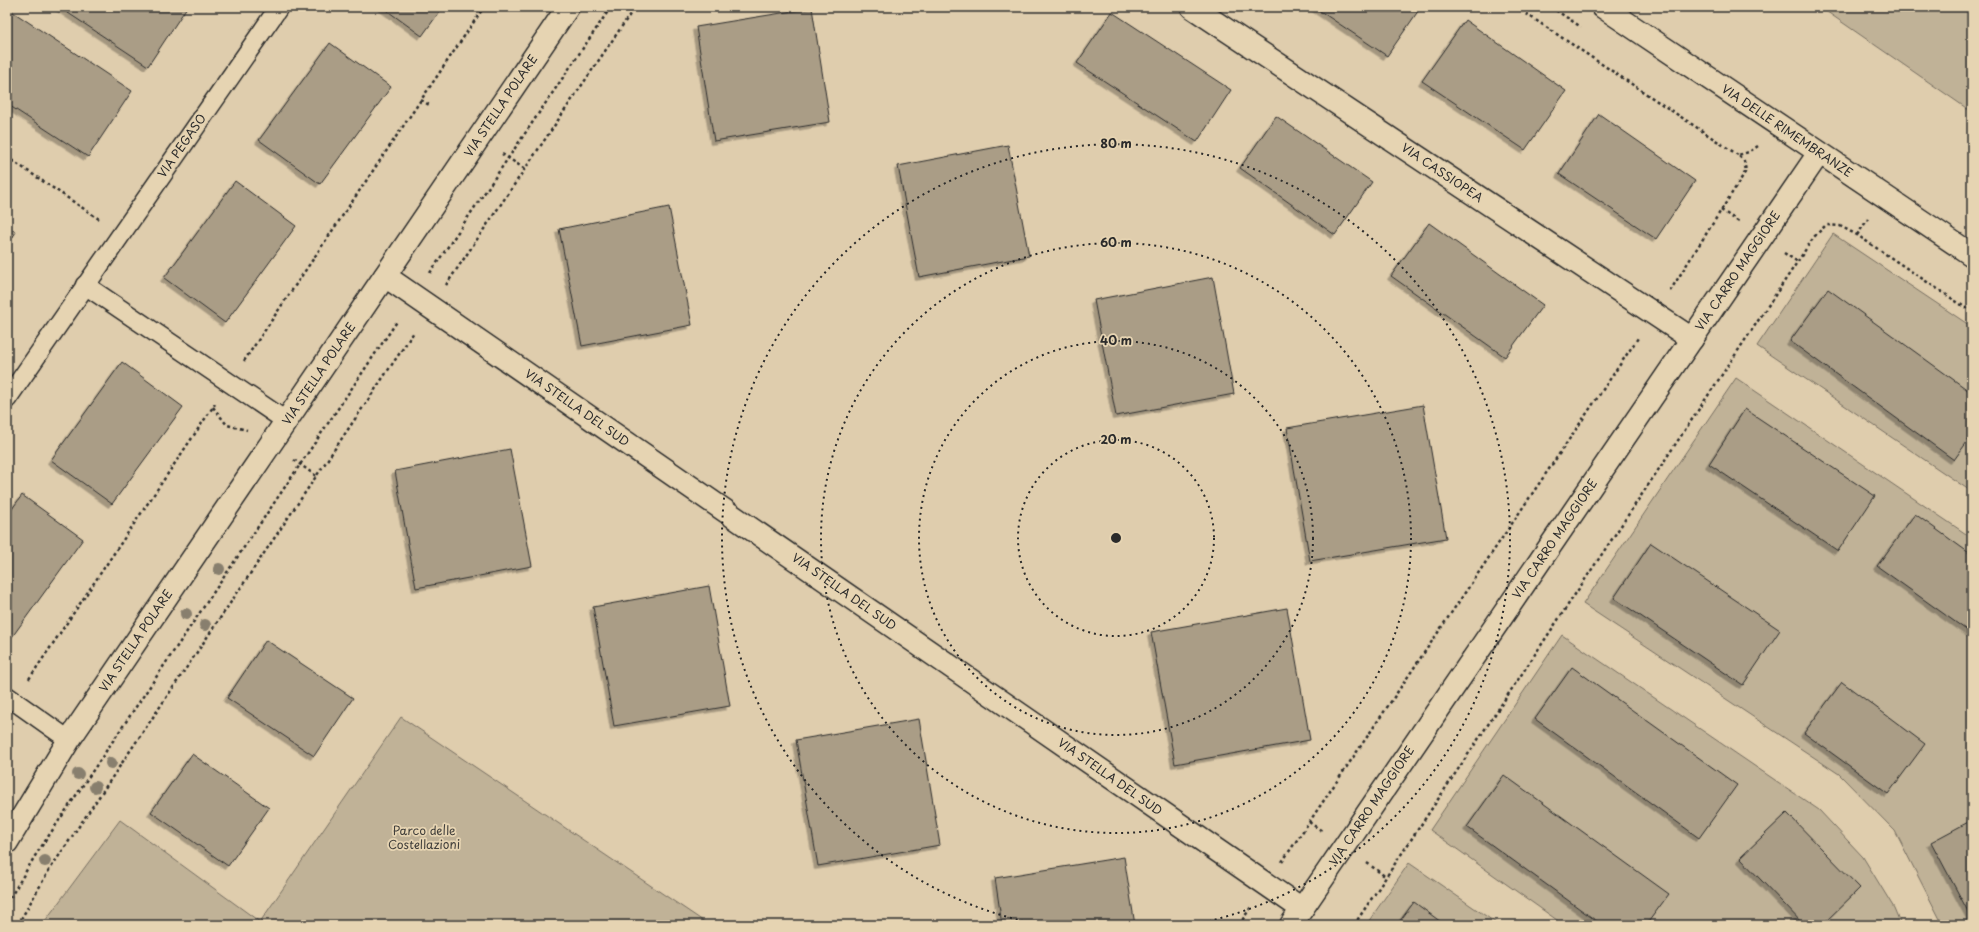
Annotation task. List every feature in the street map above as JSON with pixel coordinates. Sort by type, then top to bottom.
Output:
[{"type":"street","name":"VIA STELLA POLARE","points":[[7,842],[69,740],[568,7]]},
{"type":"street","name":"VIA CASSIOPEA","points":[[1192,7],[1692,338]]},
{"type":"street","name":"VIA DELLE RIMEMBRANZE","points":[[1603,7],[1972,255]]},
{"type":"street","name":"VIA CARRO MAGGIORE","points":[[1297,917],[1819,153]]},
{"type":"street","name":"VIA STELLA DEL SUD","points":[[385,276],[1266,885],[1297,917]]},
{"type":"street","name":"VIA STELLA POLARE","points":[[7,817],[69,740]]},
{"type":"lane","name":"VIA PEGASO","points":[[7,399],[279,7]]},
{"type":"lane","points":[[86,285],[286,421]]},
{"type":"lane","points":[[7,696],[69,740]]},
{"type":"path","points":[[20,925],[21,919],[48,872],[316,476],[508,158],[611,7]]},
{"type":"path","points":[[7,903],[35,856],[300,464],[525,169],[635,7]]},
{"type":"path","points":[[1239,925],[1655,314],[1746,171],[1744,161],[1738,155],[1516,7]]},
{"type":"path","points":[[421,100],[431,106]]},
{"type":"path","points":[[1738,155],[1749,152],[1758,146],[1773,122]]},
{"type":"path","points":[[496,150],[525,169]]},
{"type":"path","points":[[7,157],[121,234]]},
{"type":"path","points":[[1354,925],[1814,237],[1826,226],[1840,226],[1857,235],[1972,312]]},
{"type":"path","points":[[213,406],[227,425],[252,431]]},
{"type":"path","points":[[291,458],[316,476]]},
{"type":"green space","points":[[1820,7],[1972,7],[1972,112]]},
{"type":"green space","points":[[1833,234],[1972,327],[1972,492],[1757,346]]},
{"type":"green space","points":[[1736,378],[1972,538],[1972,925],[1943,925],[1895,831],[1839,774],[1583,604]]},
{"type":"green space","points":[[1562,635],[1819,810],[1863,857],[1894,908],[1901,925],[1564,925],[1430,830]]},
{"type":"green space","name":"Parco delle Costellazioni","points":[[401,717],[709,925],[42,925],[120,820],[260,922]]},
{"type":"green space","points":[[1409,863],[1499,925],[1366,925]]},
{"type":"building","points":[[59,7],[187,7],[148,66]]},
{"type":"building","points":[[382,7],[443,7],[422,36]]},
{"type":"building","points":[[1314,7],[1421,7],[1387,56]]},
{"type":"building","points":[[7,8],[132,91],[88,157],[7,104]]},
{"type":"building","points":[[812,8],[830,122],[714,141],[696,27]]},
{"type":"building","points":[[1112,12],[1231,90],[1197,142],[1077,63]]},
{"type":"building","points":[[1465,20],[1566,91],[1525,150],[1422,81]]},
{"type":"building","points":[[330,43],[391,87],[320,184],[259,140]]},
{"type":"building","points":[[1599,114],[1695,181],[1656,239],[1559,174]]},
{"type":"building","points":[[1276,116],[1372,182],[1335,235],[1240,168]]},
{"type":"building","points":[[1008,145],[1029,256],[919,277],[898,166]]},
{"type":"building","points":[[235,181],[296,226],[225,323],[164,278]]},
{"type":"building","points":[[669,207],[692,325],[582,346],[559,229]]},
{"type":"building","points":[[1429,223],[1543,305],[1505,357],[1391,276]]},
{"type":"building","points":[[7,226],[16,232],[7,246]]},
{"type":"building","points":[[1213,277],[1234,394],[1116,416],[1094,300]]},
{"type":"building","points":[[1828,289],[1972,393],[1972,435],[1954,460],[1790,341]]},
{"type":"building","points":[[122,362],[183,407],[112,504],[51,460]]},
{"type":"building","points":[[1423,405],[1446,538],[1310,561],[1287,428]]},
{"type":"building","points":[[1745,409],[1875,496],[1838,551],[1709,464]]},
{"type":"building","points":[[510,449],[532,566],[416,588],[395,471]]},
{"type":"building","points":[[22,495],[83,539],[12,637],[7,633],[7,516]]},
{"type":"building","points":[[1915,514],[1972,555],[1972,634],[1877,566]]},
{"type":"building","points":[[1651,543],[1780,630],[1743,685],[1614,598]]},
{"type":"building","points":[[709,586],[730,706],[614,726],[593,607]]},
{"type":"building","points":[[1287,608],[1310,740],[1175,764],[1151,632]]},
{"type":"building","points":[[266,640],[353,698],[314,756],[227,698]]},
{"type":"building","points":[[1572,667],[1737,785],[1699,838],[1535,719]]},
{"type":"building","points":[[1842,682],[1925,744],[1888,794],[1804,733]]},
{"type":"building","points":[[919,719],[940,845],[818,866],[796,740]]},
{"type":"building","points":[[192,754],[269,808],[228,866],[151,812]]},
{"type":"building","points":[[1504,775],[1669,894],[1646,925],[1602,925],[1467,827]]},
{"type":"building","points":[[1787,813],[1860,888],[1822,925],[1804,925],[1740,858]]},
{"type":"building","points":[[1972,820],[1972,919],[1931,842]]},
{"type":"building","points":[[1124,857],[1135,925],[1002,925],[995,878]]},
{"type":"building","points":[[1414,902],[1445,925],[1397,925]]}]
